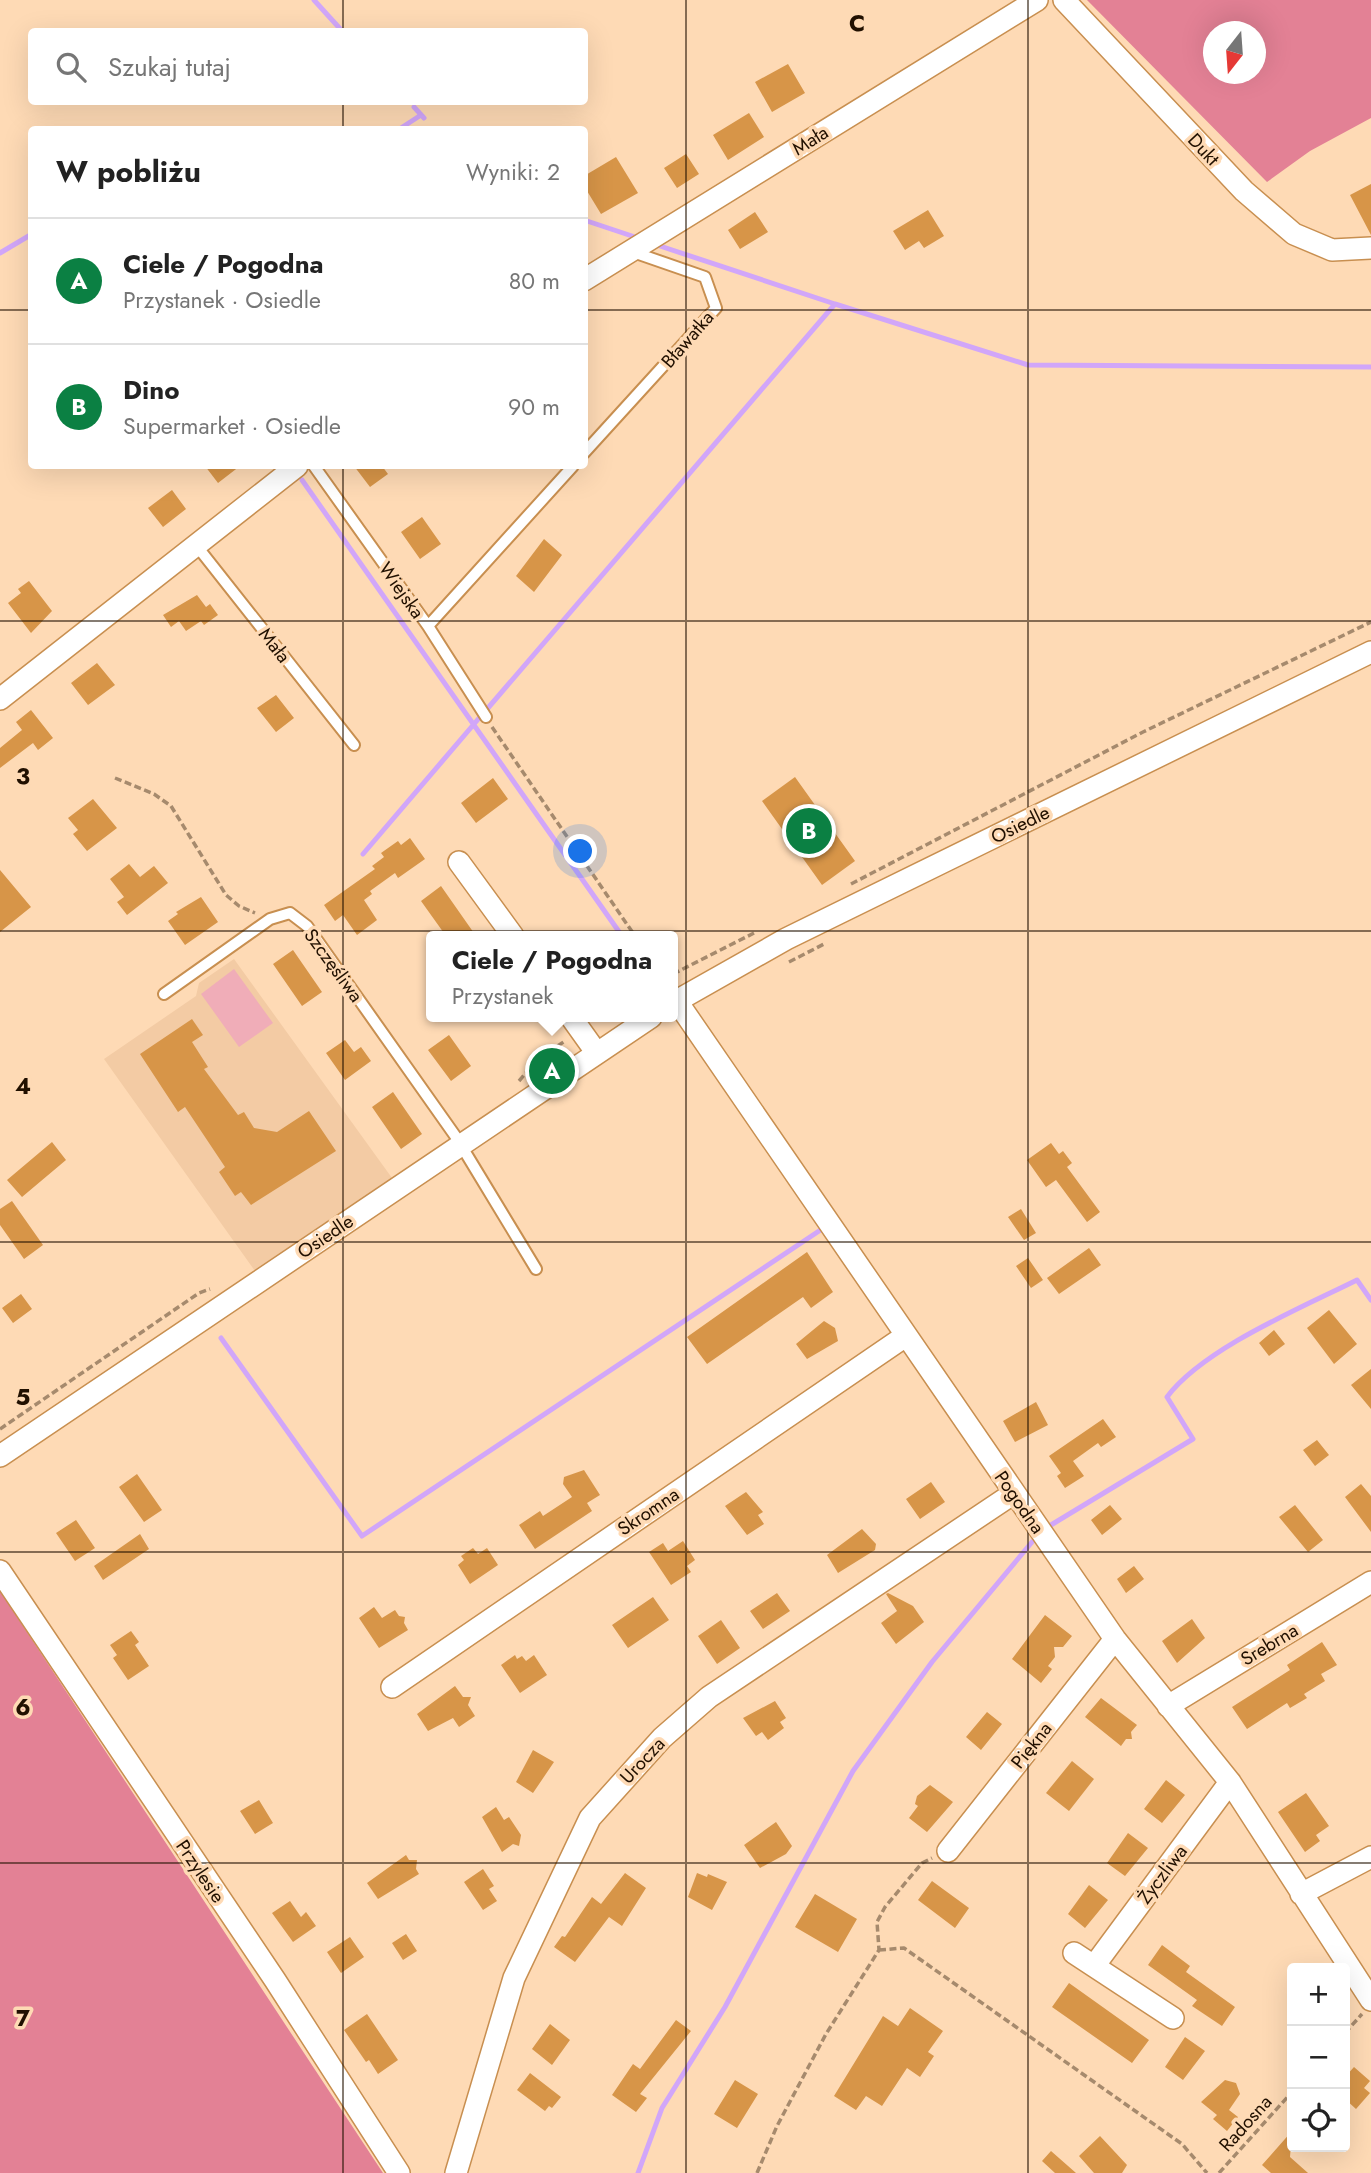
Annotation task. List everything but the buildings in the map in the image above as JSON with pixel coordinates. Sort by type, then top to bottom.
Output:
[{"type":"street","name":"Mała","points":[[588,278],[1037,0]]},
{"type":"street","name":"Dukt","points":[[1065,0],[1244,191],[1294,234],[1332,250],[1371,248]]},
{"type":"street","points":[[0,699],[293,469]]},
{"type":"street","name":"Osiedle","points":[[678,1000],[786,939],[1371,652]]},
{"type":"street","points":[[460,862],[509,931]]},
{"type":"street","name":"Pogodna","points":[[678,1008],[840,1238],[904,1337],[1115,1639],[1230,1782],[1301,1894],[1367,2007]]},
{"type":"street","points":[[575,1022],[596,1052]]},
{"type":"street","name":"Osiedle","points":[[0,1456],[460,1143],[643,1022]]},
{"type":"street","name":"Skromna","points":[[392,1687],[904,1337]]},
{"type":"street","name":"Urocza","points":[[456,2173],[514,1978],[590,1818],[662,1738],[709,1697],[1014,1493]]},
{"type":"street","name":"Przylesie","points":[[0,1571],[275,1980],[398,2173]]},
{"type":"street","name":"Srebrna","points":[[1168,1706],[1371,1582]]},
{"type":"street","name":"Piękna","points":[[948,1851],[1115,1639]]},
{"type":"street","name":"Życzliwa","points":[[1094,1966],[1230,1782]]},
{"type":"street","points":[[1301,1894],[1371,1857]]},
{"type":"street","points":[[1074,1953],[1173,2018]]},
{"type":"lane","name":"Bławatka","points":[[588,449],[716,308],[705,277],[631,251]]},
{"type":"lane","name":"Wiejska","points":[[316,469],[428,626],[486,717]]},
{"type":"lane","points":[[428,626],[570,469]]},
{"type":"lane","name":"Mała","points":[[196,545],[354,745]]},
{"type":"lane","name":"Szczęśliwa","points":[[270,919],[289,913],[307,926],[460,1143]]},
{"type":"lane","points":[[164,994],[270,919]]},
{"type":"lane","points":[[460,1143],[537,1269]]},
{"type":"path","points":[[846,887],[1143,732],[1371,622]]},
{"type":"path","points":[[486,717],[632,931]]},
{"type":"path","points":[[115,778],[154,794],[171,806],[226,895],[239,906],[270,919]]},
{"type":"path","points":[[678,971],[760,930]]},
{"type":"path","points":[[757,2173],[777,2126],[827,2034],[879,1950],[877,1922],[885,1907],[922,1863],[948,1851]]},
{"type":"path","points":[[879,1950],[904,1948],[1182,2144],[1207,2173]]},
{"type":"path","points":[[1350,2027],[1367,2007]]},
{"type":"path","name":"Radosna","points":[[1219,2173],[1287,2098]]},
{"type":"shaded area","points":[[1087,0],[1371,0],[1371,118],[1310,151],[1267,182]]},
{"type":"shaded area","points":[[234,959],[392,1178],[255,1271],[104,1059],[196,996],[199,983]]},
{"type":"shaded area","points":[[234,969],[273,1023],[239,1047],[201,994]]},
{"type":"shaded area","points":[[0,1591],[383,2173],[0,2173]]},
{"type":"waterway","points":[[314,0],[339,28]]},
{"type":"waterway","points":[[414,107],[424,118]]},
{"type":"waterway","points":[[404,126],[421,115]]},
{"type":"waterway","points":[[588,221],[638,238]]},
{"type":"waterway","points":[[0,253],[28,236]]},
{"type":"waterway","points":[[654,244],[835,304]]},
{"type":"waterway","points":[[488,708],[835,304],[1028,365],[1371,367]]},
{"type":"waterway","points":[[302,480],[618,931]]},
{"type":"waterway","points":[[363,854],[480,717]]},
{"type":"waterway","points":[[221,1338],[362,1536],[822,1229]]},
{"type":"waterway","points":[[1051,1525],[1193,1439],[1167,1397],[1204,1362],[1282,1316],[1357,1280],[1371,1300]]},
{"type":"waterway","points":[[638,2173],[662,2108],[725,2007],[853,1771],[932,1662],[1032,1542]]},
{"type":"place","name":"Dino","points":[[809,831]]},
{"type":"place","name":"Ciele / Pogodna","points":[[552,1071]]}]
